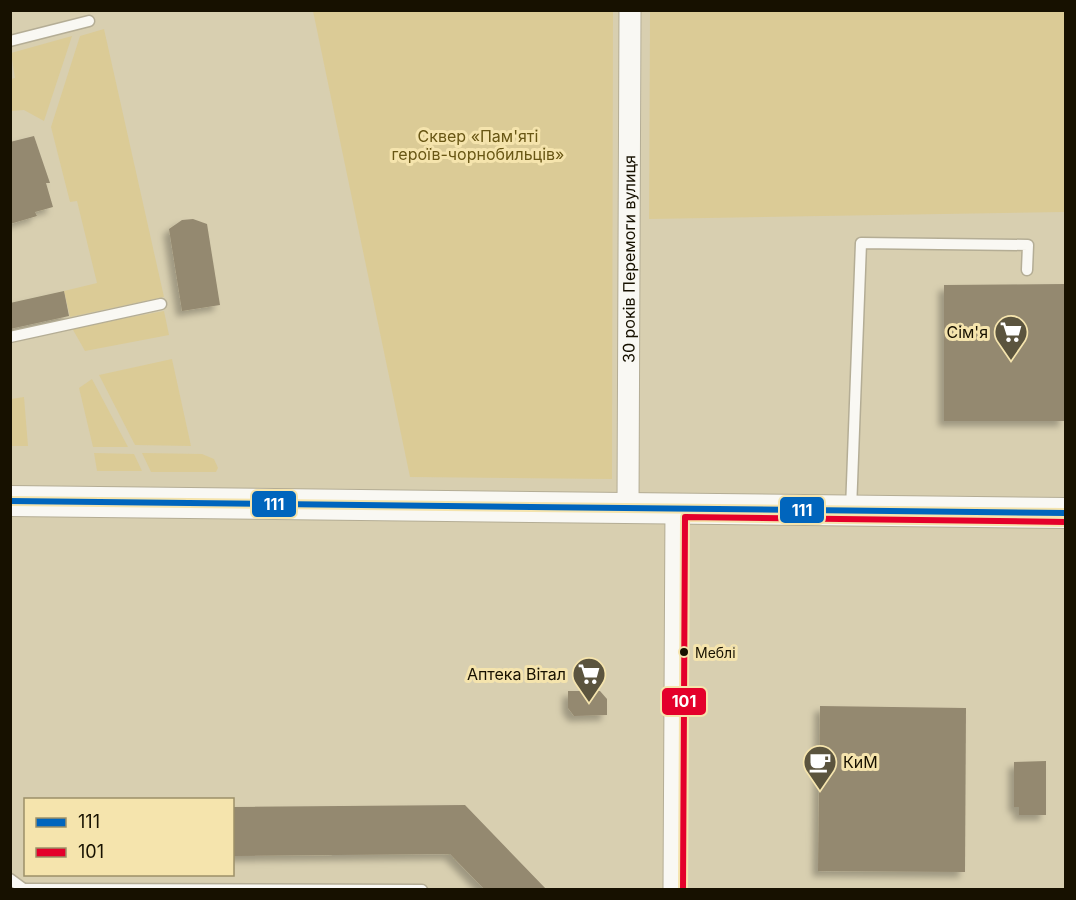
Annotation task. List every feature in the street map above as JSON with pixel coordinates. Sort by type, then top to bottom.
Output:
[{"type":"street","name":"30 років Перемоги вулиця","points":[[628,508],[630,10]]},
{"type":"street","points":[[10,501],[1065,513]]},
{"type":"street","points":[[674,890],[676,508]]},
{"type":"lane","points":[[10,41],[89,21]]},
{"type":"lane","points":[[851,510],[861,243],[1028,245],[1027,270]]},
{"type":"lane","points":[[10,337],[161,304]]},
{"type":"lane","points":[[10,879],[25,889],[422,890]]},
{"type":"green space","name":"Сквер «Пам'яті героїв-чорнобильців»","points":[[313,11],[613,11],[612,479],[410,477]]},
{"type":"green space","points":[[650,11],[1065,11],[1065,212],[649,219]]},
{"type":"green space","points":[[104,29],[164,297],[70,317],[64,291],[97,283],[77,201],[70,202],[51,127],[80,36]]},
{"type":"green space","points":[[72,36],[44,121],[24,110],[11,111],[11,79],[15,78],[11,53]]},
{"type":"green space","points":[[164,311],[169,335],[85,351],[72,328]]},
{"type":"green space","points":[[172,359],[191,446],[135,445],[99,375]]},
{"type":"green space","points":[[92,379],[128,447],[93,447],[79,388]]},
{"type":"green space","points":[[24,397],[28,446],[11,446],[11,399]]},
{"type":"green space","points":[[94,453],[134,454],[142,471],[97,471]]},
{"type":"green space","points":[[142,453],[202,454],[214,459],[218,468],[216,472],[151,472]]},
{"type":"building","points":[[34,136],[50,183],[46,183],[53,207],[35,212],[37,216],[10,224],[10,142]]},
{"type":"building","points":[[193,219],[207,224],[220,305],[182,311],[169,229],[182,220]]},
{"type":"building","points":[[1065,284],[1065,421],[944,421],[944,285]]},
{"type":"building","points":[[64,291],[69,316],[10,329],[10,303]]},
{"type":"building","points":[[568,691],[600,691],[607,699],[607,715],[574,716],[568,708]]},
{"type":"building","points":[[820,706],[966,708],[965,872],[818,871]]},
{"type":"building","points":[[1046,761],[1046,815],[1019,815],[1019,807],[1014,807],[1014,762]]},
{"type":"building","points":[[465,805],[547,890],[485,890],[450,854],[234,856],[234,807]]},
{"type":"transit line","name":"111","points":[[10,501],[1066,513]]},
{"type":"transit line","name":"101","points":[[683,890],[685,517],[1066,522]]},
{"type":"place","name":"Сім'я","points":[[1011,361]]},
{"type":"place","name":"Меблі","points":[[684,652]]},
{"type":"place","name":"Аптека Вітал","points":[[589,703]]},
{"type":"place","name":"КиМ","points":[[820,791]]}]
